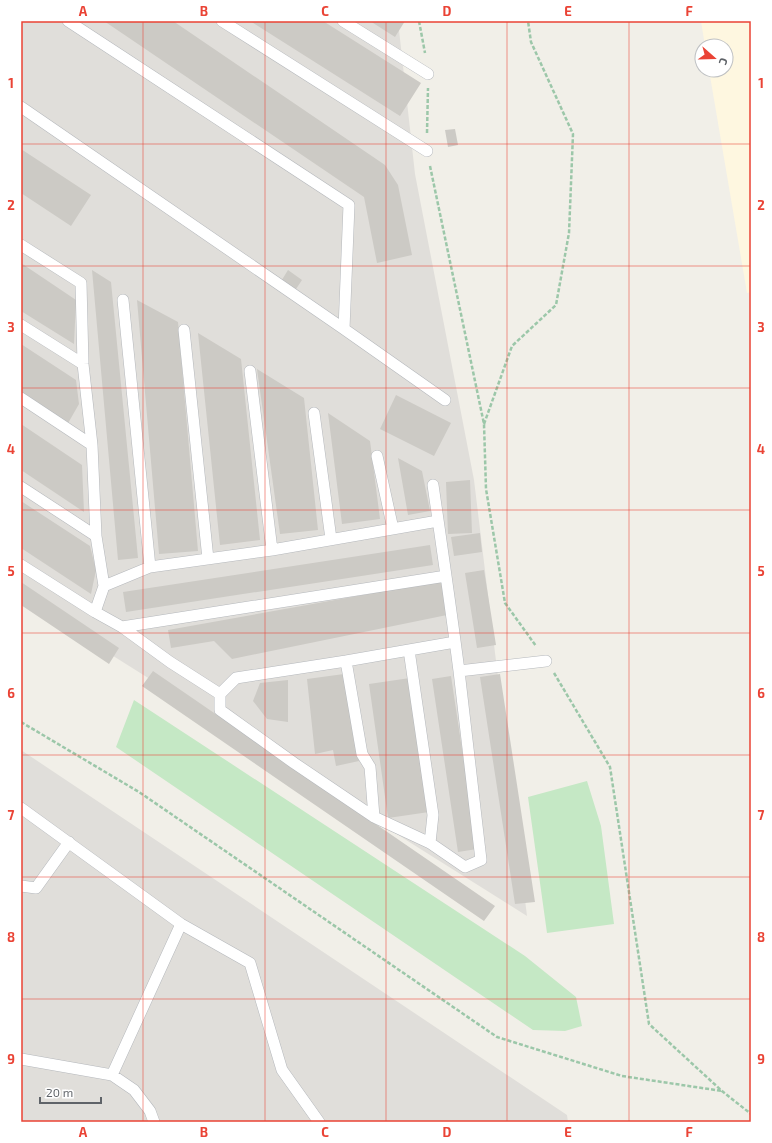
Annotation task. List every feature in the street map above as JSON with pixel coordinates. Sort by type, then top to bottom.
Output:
[{"type":"lane","points":[[68,21],[349,205],[344,329]]},
{"type":"lane","points":[[222,21],[427,151]]},
{"type":"lane","points":[[343,21],[428,74]]},
{"type":"lane","points":[[21,107],[445,400]]},
{"type":"lane","points":[[21,245],[81,283],[83,364],[92,445],[96,536],[104,586],[96,612]]},
{"type":"lane","points":[[123,300],[150,567]]},
{"type":"lane","points":[[21,326],[83,364]]},
{"type":"lane","points":[[184,330],[208,558]]},
{"type":"lane","points":[[250,371],[272,550]]},
{"type":"lane","points":[[21,398],[92,445]]},
{"type":"lane","points":[[314,413],[331,539]]},
{"type":"lane","points":[[377,456],[393,529]]},
{"type":"lane","points":[[433,486],[446,576],[459,671],[481,860],[465,867],[430,843],[374,817],[220,710],[220,694],[236,678],[455,642]]},
{"type":"lane","points":[[21,487],[96,536]]},
{"type":"lane","points":[[104,586],[150,567],[272,550],[438,521]]},
{"type":"lane","points":[[21,565],[122,627],[170,662],[220,694]]},
{"type":"lane","points":[[122,627],[446,576]]},
{"type":"lane","points":[[409,650],[433,816],[430,843]]},
{"type":"lane","points":[[459,671],[546,660]]},
{"type":"lane","points":[[346,661],[362,754],[370,767],[374,817]]},
{"type":"lane","points":[[21,808],[181,924],[250,963],[282,1070],[320,1122]]},
{"type":"lane","points":[[21,886],[36,888],[69,842]]},
{"type":"lane","points":[[112,1076],[181,924]]},
{"type":"lane","points":[[21,1059],[112,1076],[134,1090],[150,1111],[154,1122]]},
{"type":"path","points":[[419,21],[428,74],[427,151],[484,424],[486,489],[505,603],[546,660],[610,767],[649,1024],[722,1091],[751,1114]]},
{"type":"path","points":[[484,424],[512,346],[556,305],[569,233],[572,134],[531,42],[528,21]]},
{"type":"path","points":[[21,722],[139,792],[497,1037],[622,1076],[722,1091]]},
{"type":"shaded area","points":[[21,21],[398,21],[415,174],[474,480],[527,916],[21,598]]},
{"type":"shaded area","points":[[701,21],[751,21],[751,292],[747,293],[710,78],[734,78],[734,38],[704,38]]},
{"type":"shaded area","points":[[21,750],[567,1115],[568,1122],[21,1122]]},
{"type":"green space","points":[[134,700],[525,956],[576,997],[582,1026],[565,1031],[533,1030],[116,747]]},
{"type":"green space","points":[[587,781],[601,826],[614,924],[547,933],[528,797]]},
{"type":"building","points":[[104,21],[173,21],[385,165],[398,185],[412,255],[377,263],[364,197]]},
{"type":"building","points":[[250,21],[323,21],[421,83],[400,116]]},
{"type":"building","points":[[370,21],[405,21],[395,37]]},
{"type":"building","points":[[455,129],[458,145],[448,147],[445,130]]},
{"type":"building","points":[[21,149],[91,195],[71,226],[21,193]]},
{"type":"building","points":[[21,263],[76,300],[74,344],[21,311]]},
{"type":"building","points":[[92,270],[111,282],[138,558],[118,560]]},
{"type":"building","points":[[288,270],[302,280],[294,292],[280,283]]},
{"type":"building","points":[[137,300],[178,322],[198,551],[159,554]]},
{"type":"building","points":[[198,333],[241,359],[260,540],[220,545]]},
{"type":"building","points":[[21,344],[76,380],[79,404],[67,425],[21,394]]},
{"type":"building","points":[[257,369],[304,398],[318,530],[280,534]]},
{"type":"building","points":[[396,395],[451,423],[434,456],[380,429]]},
{"type":"building","points":[[328,413],[370,441],[380,519],[342,524]]},
{"type":"building","points":[[21,424],[82,465],[84,512],[21,470]]},
{"type":"building","points":[[398,458],[422,471],[430,511],[408,515]]},
{"type":"building","points":[[470,480],[472,533],[448,534],[446,482]]},
{"type":"building","points":[[21,501],[90,546],[96,570],[91,594],[21,548]]},
{"type":"building","points":[[480,533],[482,552],[454,556],[451,537]]},
{"type":"building","points":[[430,545],[433,565],[126,612],[123,592]]},
{"type":"building","points":[[484,570],[496,645],[477,648],[465,573]]},
{"type":"building","points":[[441,581],[447,615],[232,659],[214,641],[171,648],[168,630]]},
{"type":"building","points":[[21,582],[119,648],[109,664],[21,605]]},
{"type":"building","points":[[153,671],[495,906],[484,921],[142,686]]},
{"type":"building","points":[[344,674],[359,761],[336,766],[333,750],[315,754],[307,679]]},
{"type":"building","points":[[500,674],[535,902],[515,904],[480,677]]},
{"type":"building","points":[[451,676],[477,849],[458,852],[432,679]]},
{"type":"building","points":[[410,678],[429,812],[388,818],[369,684]]},
{"type":"building","points":[[288,680],[288,722],[267,719],[253,701],[260,683]]}]
